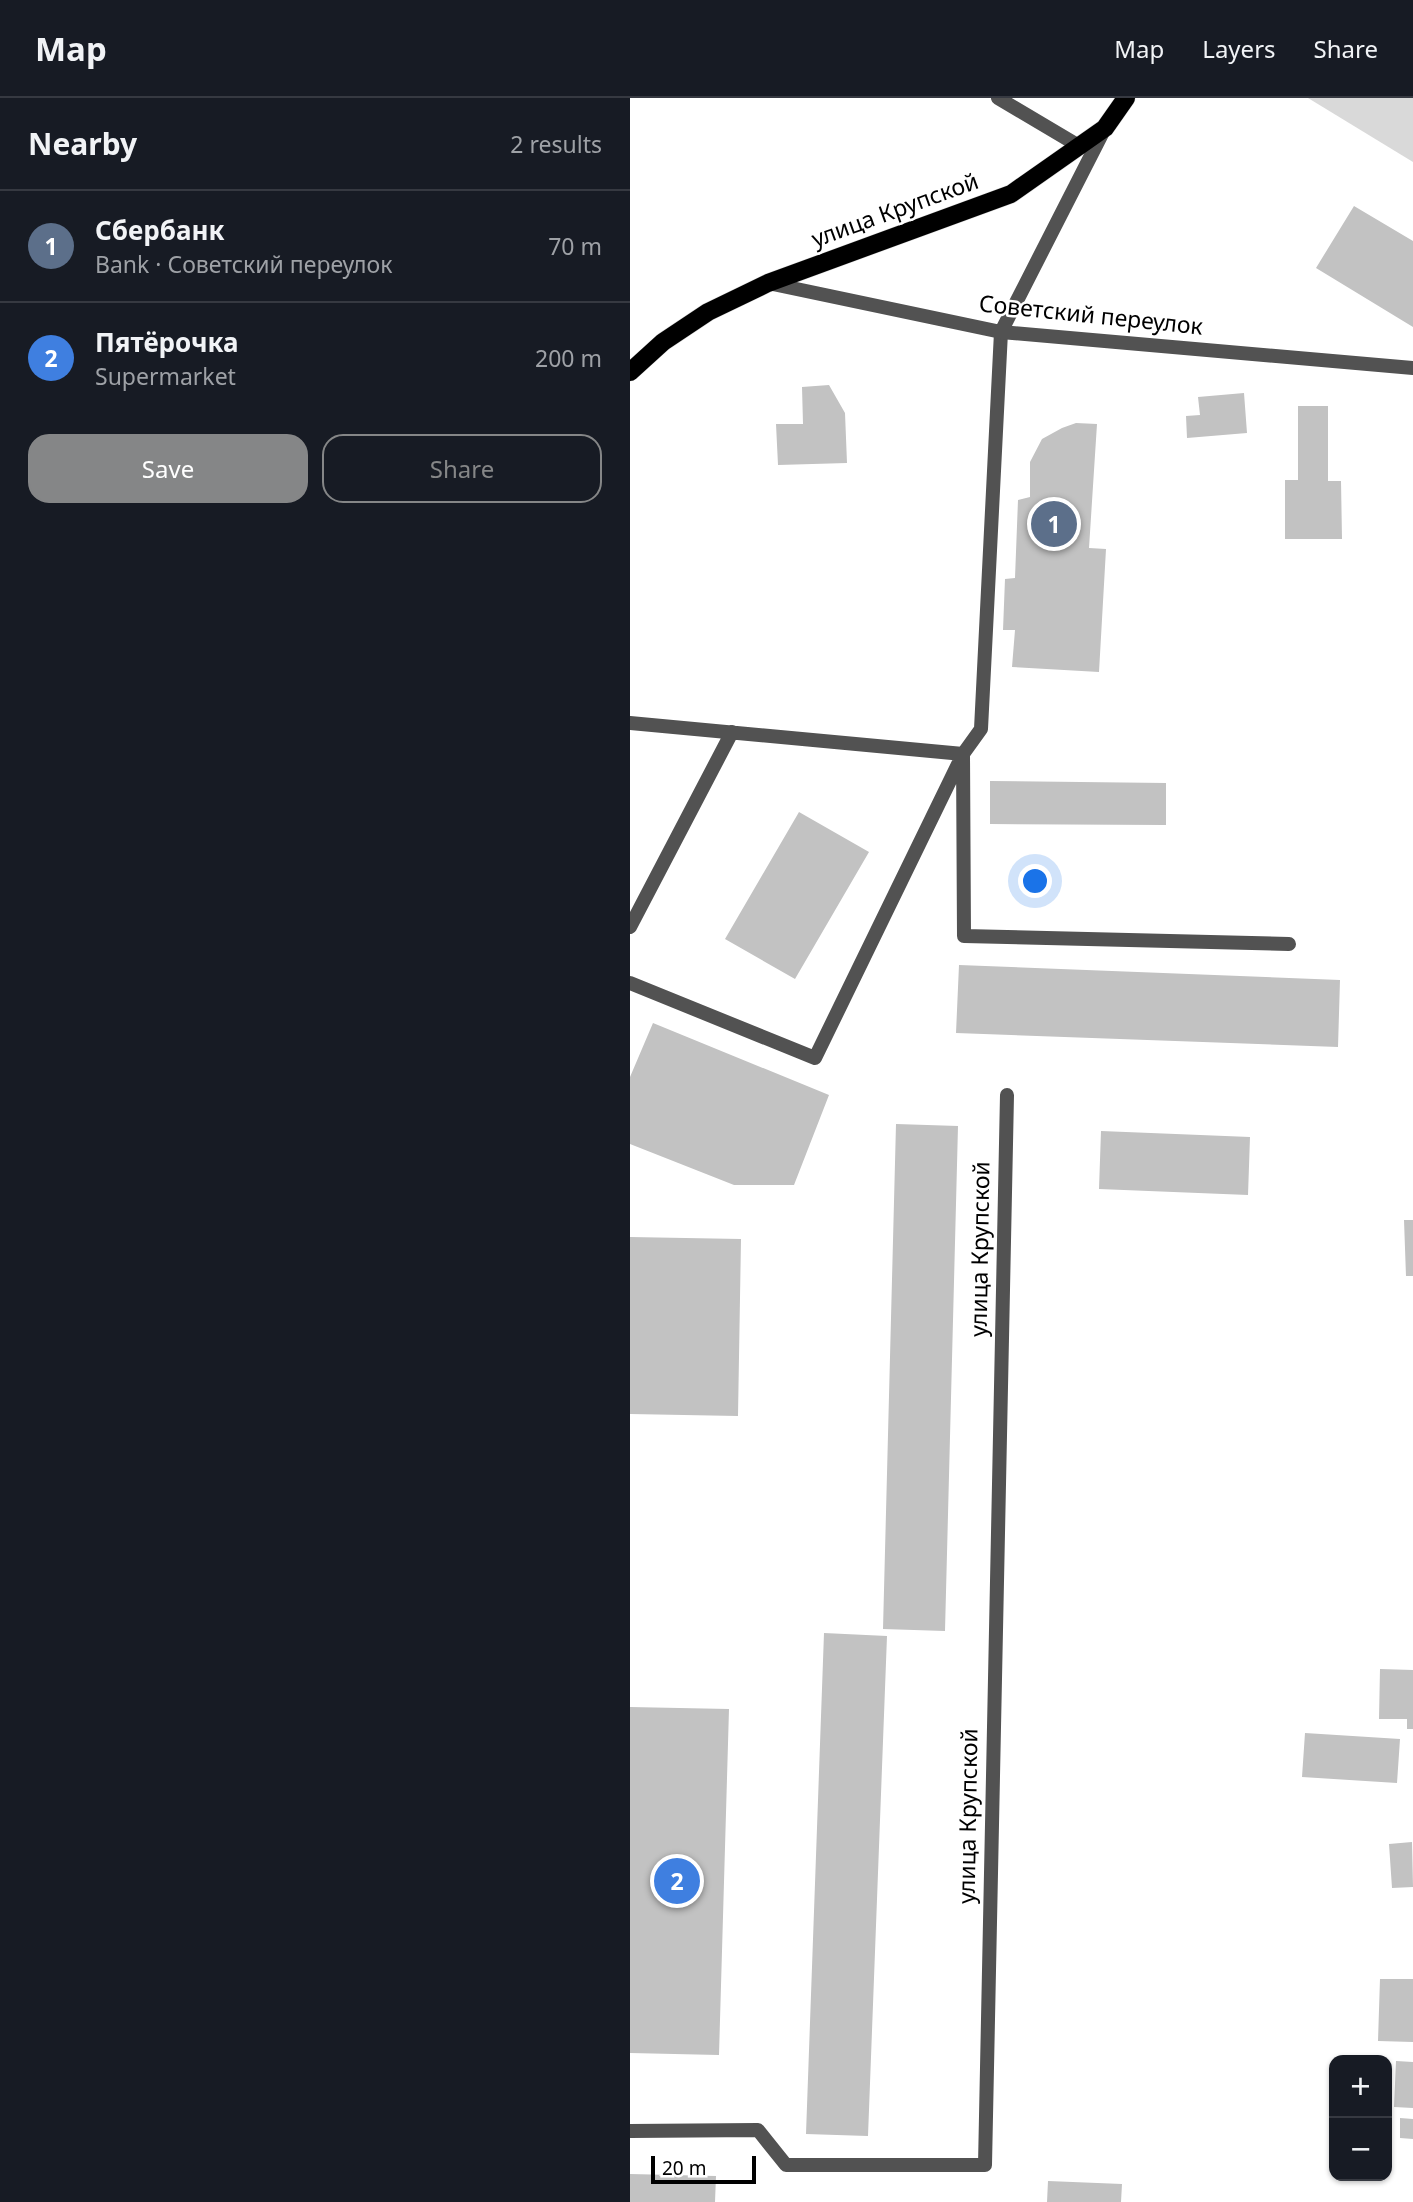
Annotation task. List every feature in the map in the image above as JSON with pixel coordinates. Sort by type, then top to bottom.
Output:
[{"type":"main road","name":"улица Крупской","points":[[630,372],[663,342],[708,312],[768,283],[1011,194],[1105,128],[1126,98]]},
{"type":"street","points":[[998,98],[1079,146]]},
{"type":"street","points":[[630,983],[815,1058],[963,754],[981,729],[1001,332],[1105,128]]},
{"type":"street","name":"Советский переулок","points":[[768,283],[1001,332],[1413,368]]},
{"type":"street","points":[[630,723],[963,754]]},
{"type":"street","points":[[630,927],[732,732]]},
{"type":"street","points":[[963,754],[964,936],[1289,944]]},
{"type":"street","name":"улица Крупской","points":[[630,2131],[758,2130],[786,2165],[985,2165],[1007,1095]]},
{"type":"shaded area","points":[[1308,98],[1413,98],[1413,162]]},
{"type":"building","points":[[1354,206],[1413,241],[1413,327],[1316,268]]},
{"type":"building","points":[[829,385],[845,413],[847,463],[778,465],[776,424],[803,424],[802,387]]},
{"type":"building","points":[[1244,393],[1247,433],[1187,438],[1186,416],[1200,415],[1198,397]]},
{"type":"building","points":[[1298,406],[1328,406],[1328,481],[1341,481],[1342,539],[1285,539],[1285,480],[1298,480]]},
{"type":"building","points":[[1076,423],[1097,424],[1089,548],[1106,549],[1099,672],[1012,667],[1015,630],[1003,630],[1005,579],[1015,578],[1018,500],[1030,497],[1030,462],[1042,439]]},
{"type":"building","points":[[990,781],[1166,783],[1166,825],[990,824]]},
{"type":"building","points":[[799,812],[869,852],[795,979],[725,939]]},
{"type":"building","points":[[959,965],[1340,980],[1338,1047],[956,1033]]},
{"type":"building","points":[[653,1023],[829,1095],[794,1185],[734,1185],[630,1144],[630,1077]]},
{"type":"building","points":[[896,1124],[958,1126],[945,1631],[883,1629]]},
{"type":"building","points":[[1101,1131],[1250,1137],[1248,1195],[1099,1189]]},
{"type":"building","points":[[1404,1220],[1413,1220],[1413,1276],[1406,1276]]},
{"type":"building","points":[[630,1237],[741,1239],[738,1416],[630,1414]]},
{"type":"building","points":[[824,1633],[887,1636],[868,2136],[806,2134]]},
{"type":"building","points":[[1380,1669],[1413,1670],[1413,1729],[1407,1729],[1407,1719],[1379,1719]]},
{"type":"building","points":[[630,1707],[729,1709],[719,2055],[630,2053]]},
{"type":"building","points":[[1305,1733],[1400,1739],[1397,1783],[1302,1777]]},
{"type":"building","points":[[1412,1842],[1413,1887],[1392,1888],[1389,1844]]},
{"type":"building","points":[[1380,1979],[1413,1979],[1413,2042],[1378,2041]]},
{"type":"building","points":[[1396,2061],[1413,2062],[1413,2108],[1394,2107]]},
{"type":"building","points":[[1400,2118],[1413,2119],[1413,2139],[1400,2138]]},
{"type":"building","points":[[630,2174],[716,2176],[715,2202],[630,2202]]},
{"type":"building","points":[[1048,2181],[1122,2184],[1121,2202],[1047,2202]]},
{"type":"place","name":"Сбербанк","points":[[1054,524]]},
{"type":"place","name":"Пятёрочка","points":[[677,1881]]}]
